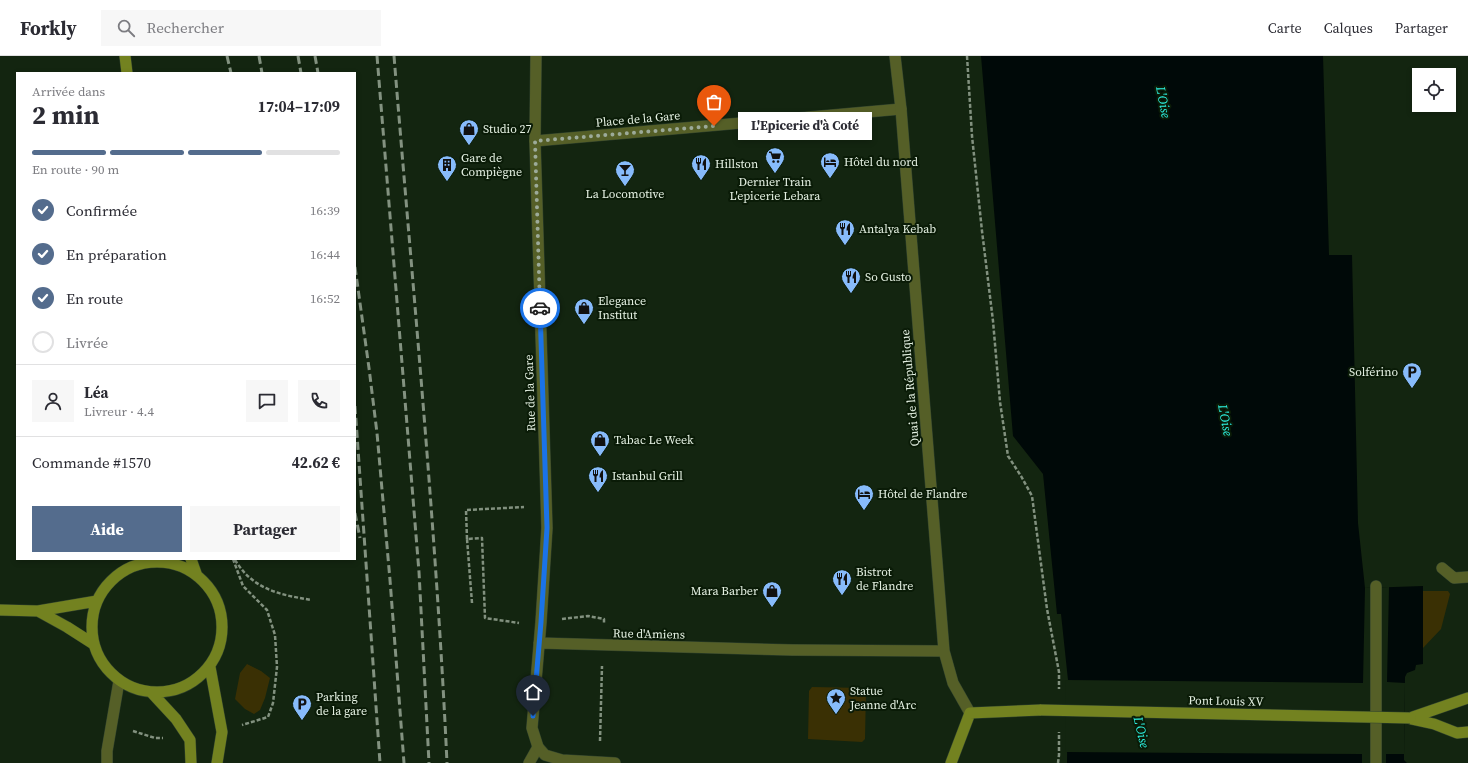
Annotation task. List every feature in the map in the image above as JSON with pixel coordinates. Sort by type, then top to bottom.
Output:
[{"type":"main road","points":[[125,56],[128,72]]},
{"type":"main road","points":[[192,560],[197,576]]},
{"type":"main road","points":[[139,562],[168,563],[184,567],[197,576],[212,591],[220,610],[222,631],[217,653],[210,667],[187,686],[164,693],[134,688],[119,681],[110,674],[100,660],[92,642],[90,622],[97,602],[113,579],[139,562]]},
{"type":"main road","points":[[0,610],[38,611],[97,602]]},
{"type":"main road","points":[[38,611],[92,642]]},
{"type":"main road","points":[[210,667],[222,732],[217,763]]},
{"type":"main road","points":[[151,692],[176,719],[190,740],[191,763]]},
{"type":"main road","points":[[1410,718],[1468,698]]},
{"type":"main road","name":"Pont Louis XV","points":[[970,713],[1041,710],[1410,718]]},
{"type":"main road","points":[[951,763],[970,713]]},
{"type":"main road","points":[[1410,718],[1434,724],[1457,733],[1468,732]]},
{"type":"street","points":[[535,141],[536,56]]},
{"type":"street","name":"Quai de la République","points":[[895,56],[901,109],[944,651],[953,683],[970,713]]},
{"type":"street","name":"Place de la Gare","points":[[535,141],[901,109]]},
{"type":"street","name":"Rue de la Gare","points":[[535,141],[547,505],[547,528],[539,644]]},
{"type":"street","points":[[1442,568],[1454,578],[1468,576]]},
{"type":"street","points":[[1376,586],[1376,763]]},
{"type":"street","points":[[539,644],[532,728],[538,747],[545,755],[562,760],[615,763]]},
{"type":"street","name":"Rue d'Amiens","points":[[539,644],[785,650],[944,651]]},
{"type":"street","points":[[107,763],[107,751],[119,681]]},
{"type":"street","points":[[529,763],[538,747]]},
{"type":"path","points":[[967,56],[972,136],[993,321],[1001,409],[1008,456],[1032,496],[1047,609],[1059,672],[1059,694]]},
{"type":"path","points":[[472,603],[466,510],[547,505]]},
{"type":"path","points":[[467,539],[482,538],[485,618],[513,623],[541,622]]},
{"type":"path","points":[[234,560],[249,577],[268,590],[281,595],[311,600]]},
{"type":"path","points":[[1058,763],[1059,725]]},
{"type":"shaded area","points":[[1423,591],[1448,591],[1450,594],[1441,629],[1423,648]]},
{"type":"shaded area","points":[[247,664],[261,671],[270,678],[260,710],[254,714],[245,709],[235,699],[240,673]]},
{"type":"shaded area","points":[[812,687],[864,688],[866,690],[865,739],[862,742],[808,739],[809,691]]},
{"type":"water","name":"L'Oise","points":[[981,56],[1323,56],[1329,255],[1352,255],[1358,523],[1365,588],[1423,586],[1423,664],[1416,665],[1415,670],[1407,673],[1405,677],[1404,760],[1407,763],[1067,763],[1068,680],[1061,614],[1057,614],[1043,474],[1013,436]]},
{"type":"pier","points":[[1389,587],[1387,682],[1405,683],[1404,754],[1386,754],[1386,763],[1362,763],[1362,754],[1065,752],[1066,680],[1363,683],[1365,588]]},
{"type":"railway","points":[[227,56],[231,72]]},
{"type":"railway","points":[[259,56],[262,72]]},
{"type":"railway","points":[[298,56],[301,72]]},
{"type":"railway","points":[[315,56],[318,72]]},
{"type":"railway","points":[[377,56],[419,572],[429,763]]},
{"type":"railway","points":[[394,56],[437,586],[447,763]]},
{"type":"railway","points":[[356,274],[377,433],[404,763]]},
{"type":"railway","points":[[356,420],[380,763]]},
{"type":"railway","points":[[356,518],[360,538]]},
{"type":"way so far","points":[[540,308],[535,141],[714,126]]},
{"type":"place","name":"L'Epicerie d'à Coté","points":[[714,126]]},
{"type":"place","name":"Studio 27","points":[[469,146]]},
{"type":"place","name":"Dernier Train L'epicerie Lebara","points":[[775,174]]},
{"type":"place","name":"Hôtel du nord","points":[[830,179]]},
{"type":"place","name":"Hillston","points":[[701,181]]},
{"type":"place","name":"Gare de Compiègne","points":[[447,182]]},
{"type":"place","name":"La Locomotive","points":[[625,187]]},
{"type":"place","name":"Antalya Kebab","points":[[845,246]]},
{"type":"place","name":"So Gusto","points":[[851,294]]},
{"type":"place","name":"Elegance Institut","points":[[584,325]]},
{"type":"place","name":"Solférino","points":[[1412,389]]},
{"type":"place","name":"Tabac Le Week","points":[[600,457]]},
{"type":"place","name":"Istanbul Grill","points":[[598,493]]},
{"type":"place","name":"Hôtel de Flandre","points":[[864,511]]},
{"type":"place","name":"Bistrot de Flandre","points":[[842,596]]},
{"type":"place","name":"Mara Barber","points":[[772,608]]},
{"type":"place","name":"Statue Jeanne d'Arc","points":[[836,715]]},
{"type":"place","name":"Parking de la gare","points":[[302,721]]},
{"type":"route","points":[[533,716],[547,528],[540,308]]}]
